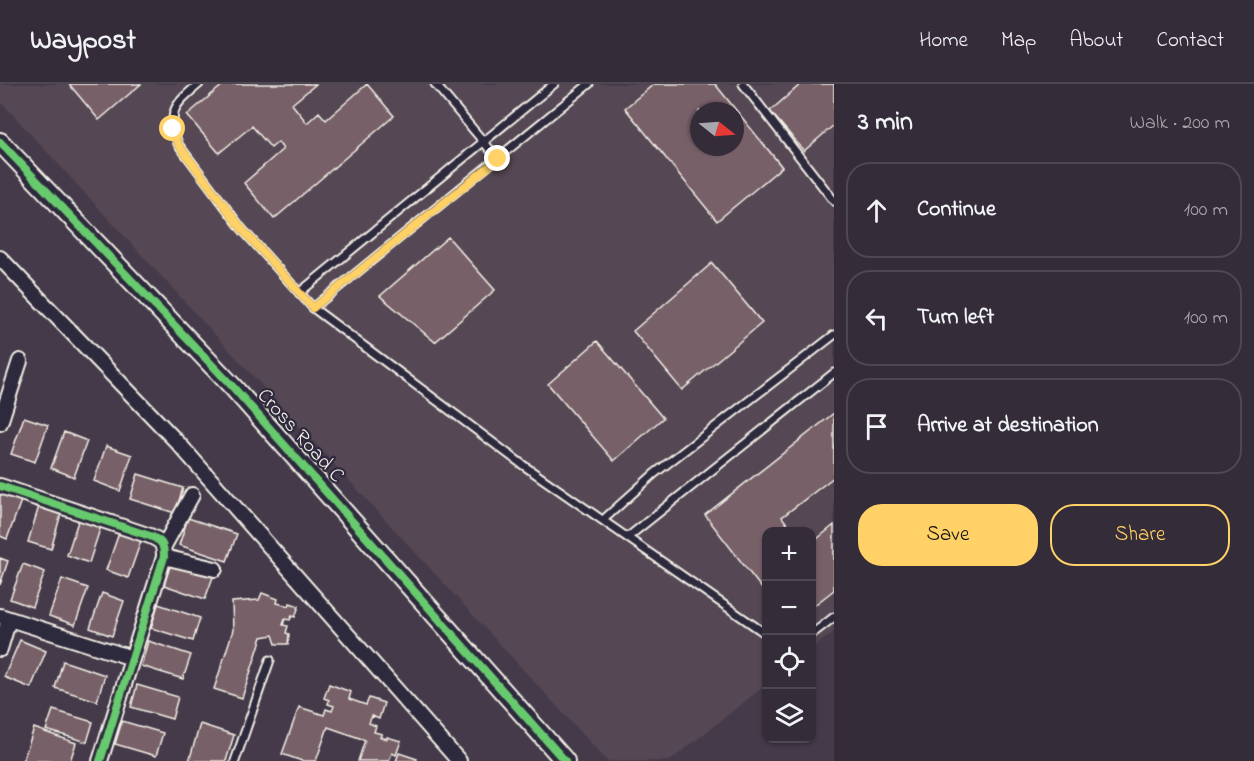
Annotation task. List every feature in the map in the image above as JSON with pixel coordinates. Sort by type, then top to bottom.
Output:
[{"type":"street","name":"Cross Road C","points":[[0,142],[232,386],[565,761]]},
{"type":"street","points":[[0,258],[179,444],[459,761]]},
{"type":"street","points":[[0,423],[20,362]]},
{"type":"street","points":[[0,486],[150,536],[160,540],[164,551]]},
{"type":"street","points":[[100,761],[164,551],[192,495]]},
{"type":"street","points":[[164,551],[215,569]]},
{"type":"street","points":[[0,649],[4,618],[132,658]]},
{"type":"lane","points":[[199,84],[182,98],[172,113],[173,129],[178,144],[242,229],[313,308],[523,465],[762,631]]},
{"type":"lane","points":[[435,84],[498,159]]},
{"type":"lane","points":[[299,293],[554,84]]},
{"type":"lane","points":[[313,308],[590,84]]},
{"type":"lane","points":[[743,84],[834,201]]},
{"type":"lane","points":[[603,520],[654,474],[834,335]]},
{"type":"lane","points":[[627,537],[834,373]]},
{"type":"lane","points":[[816,631],[834,617]]},
{"type":"lane","points":[[235,761],[270,660]]},
{"type":"shaded area","points":[[0,84],[834,84],[834,632],[816,646],[816,527],[762,527],[762,688],[670,761],[607,761],[0,101]]},
{"type":"building","points":[[69,84],[141,84],[99,120]]},
{"type":"building","points":[[224,84],[316,84],[292,104],[307,123],[319,112],[326,120],[367,84],[394,116],[274,219],[244,183],[283,149],[278,142],[271,148],[252,126],[219,153],[187,115]]},
{"type":"building","points":[[654,84],[715,84],[730,102],[690,102],[690,156],[744,156],[744,120],[782,167],[717,221],[625,108]]},
{"type":"building","points":[[801,84],[834,84],[834,125],[804,151],[770,111]]},
{"type":"building","points":[[448,237],[495,290],[435,342],[380,296]]},
{"type":"building","points":[[712,263],[762,323],[682,390],[633,331]]},
{"type":"building","points":[[597,341],[663,418],[614,461],[548,384]]},
{"type":"building","points":[[834,413],[834,477],[782,517],[789,527],[762,527],[762,589],[705,515]]},
{"type":"building","points":[[24,417],[48,425],[35,462],[11,454]]},
{"type":"building","points":[[64,432],[87,441],[74,477],[51,468]]},
{"type":"building","points":[[106,446],[132,455],[120,491],[94,481]]},
{"type":"building","points":[[138,474],[183,488],[175,513],[130,499]]},
{"type":"building","points":[[0,490],[22,498],[7,539],[0,536]]},
{"type":"building","points":[[40,503],[62,510],[51,549],[28,542]]},
{"type":"building","points":[[79,518],[101,526],[89,563],[67,555]]},
{"type":"building","points":[[188,518],[237,534],[227,561],[179,545]]},
{"type":"building","points":[[834,525],[834,590],[816,604],[816,581],[816,540]]},
{"type":"building","points":[[120,530],[142,538],[128,578],[106,570]]},
{"type":"building","points":[[0,558],[8,561],[0,585]]},
{"type":"building","points":[[171,563],[213,577],[205,599],[164,585]]},
{"type":"building","points":[[23,564],[45,572],[32,607],[10,599]]},
{"type":"building","points":[[62,579],[88,588],[75,625],[49,616]]},
{"type":"building","points":[[102,593],[124,601],[112,636],[90,628]]},
{"type":"building","points":[[262,593],[278,599],[277,603],[299,606],[295,617],[292,616],[290,620],[285,619],[283,625],[288,626],[286,633],[289,634],[288,644],[276,644],[273,635],[262,637],[242,698],[214,689],[233,630],[232,602],[259,600]]},
{"type":"building","points":[[158,604],[200,618],[193,641],[151,628]]},
{"type":"building","points":[[20,640],[46,651],[31,688],[4,677]]},
{"type":"building","points":[[148,641],[191,655],[183,679],[141,666]]},
{"type":"building","points":[[63,661],[105,675],[97,701],[55,688]]},
{"type":"building","points":[[329,684],[351,692],[349,699],[366,705],[369,698],[384,703],[379,719],[372,716],[369,723],[376,726],[374,732],[382,734],[380,737],[401,741],[396,755],[392,753],[389,761],[358,761],[365,740],[328,727],[316,761],[302,761],[282,754],[299,707],[324,715],[326,709],[332,711],[334,706],[328,704],[329,700],[324,698]]},
{"type":"building","points":[[137,685],[178,697],[172,719],[131,707]]},
{"type":"building","points":[[53,710],[93,722],[87,742],[46,730]]},
{"type":"building","points":[[122,721],[163,733],[156,756],[115,744]]},
{"type":"building","points":[[200,724],[234,735],[226,761],[189,761]]},
{"type":"building","points":[[34,728],[76,743],[70,761],[23,761]]},
{"type":"building","points":[[399,753],[417,759],[416,761],[396,761]]},
{"type":"cycle path","points":[[0,142],[232,386],[565,761]]},
{"type":"cycle path","points":[[0,486],[150,536],[160,541],[163,546],[164,557],[100,761]]},
{"type":"route","points":[[173,129],[178,144],[242,229],[313,308],[498,159]]}]
